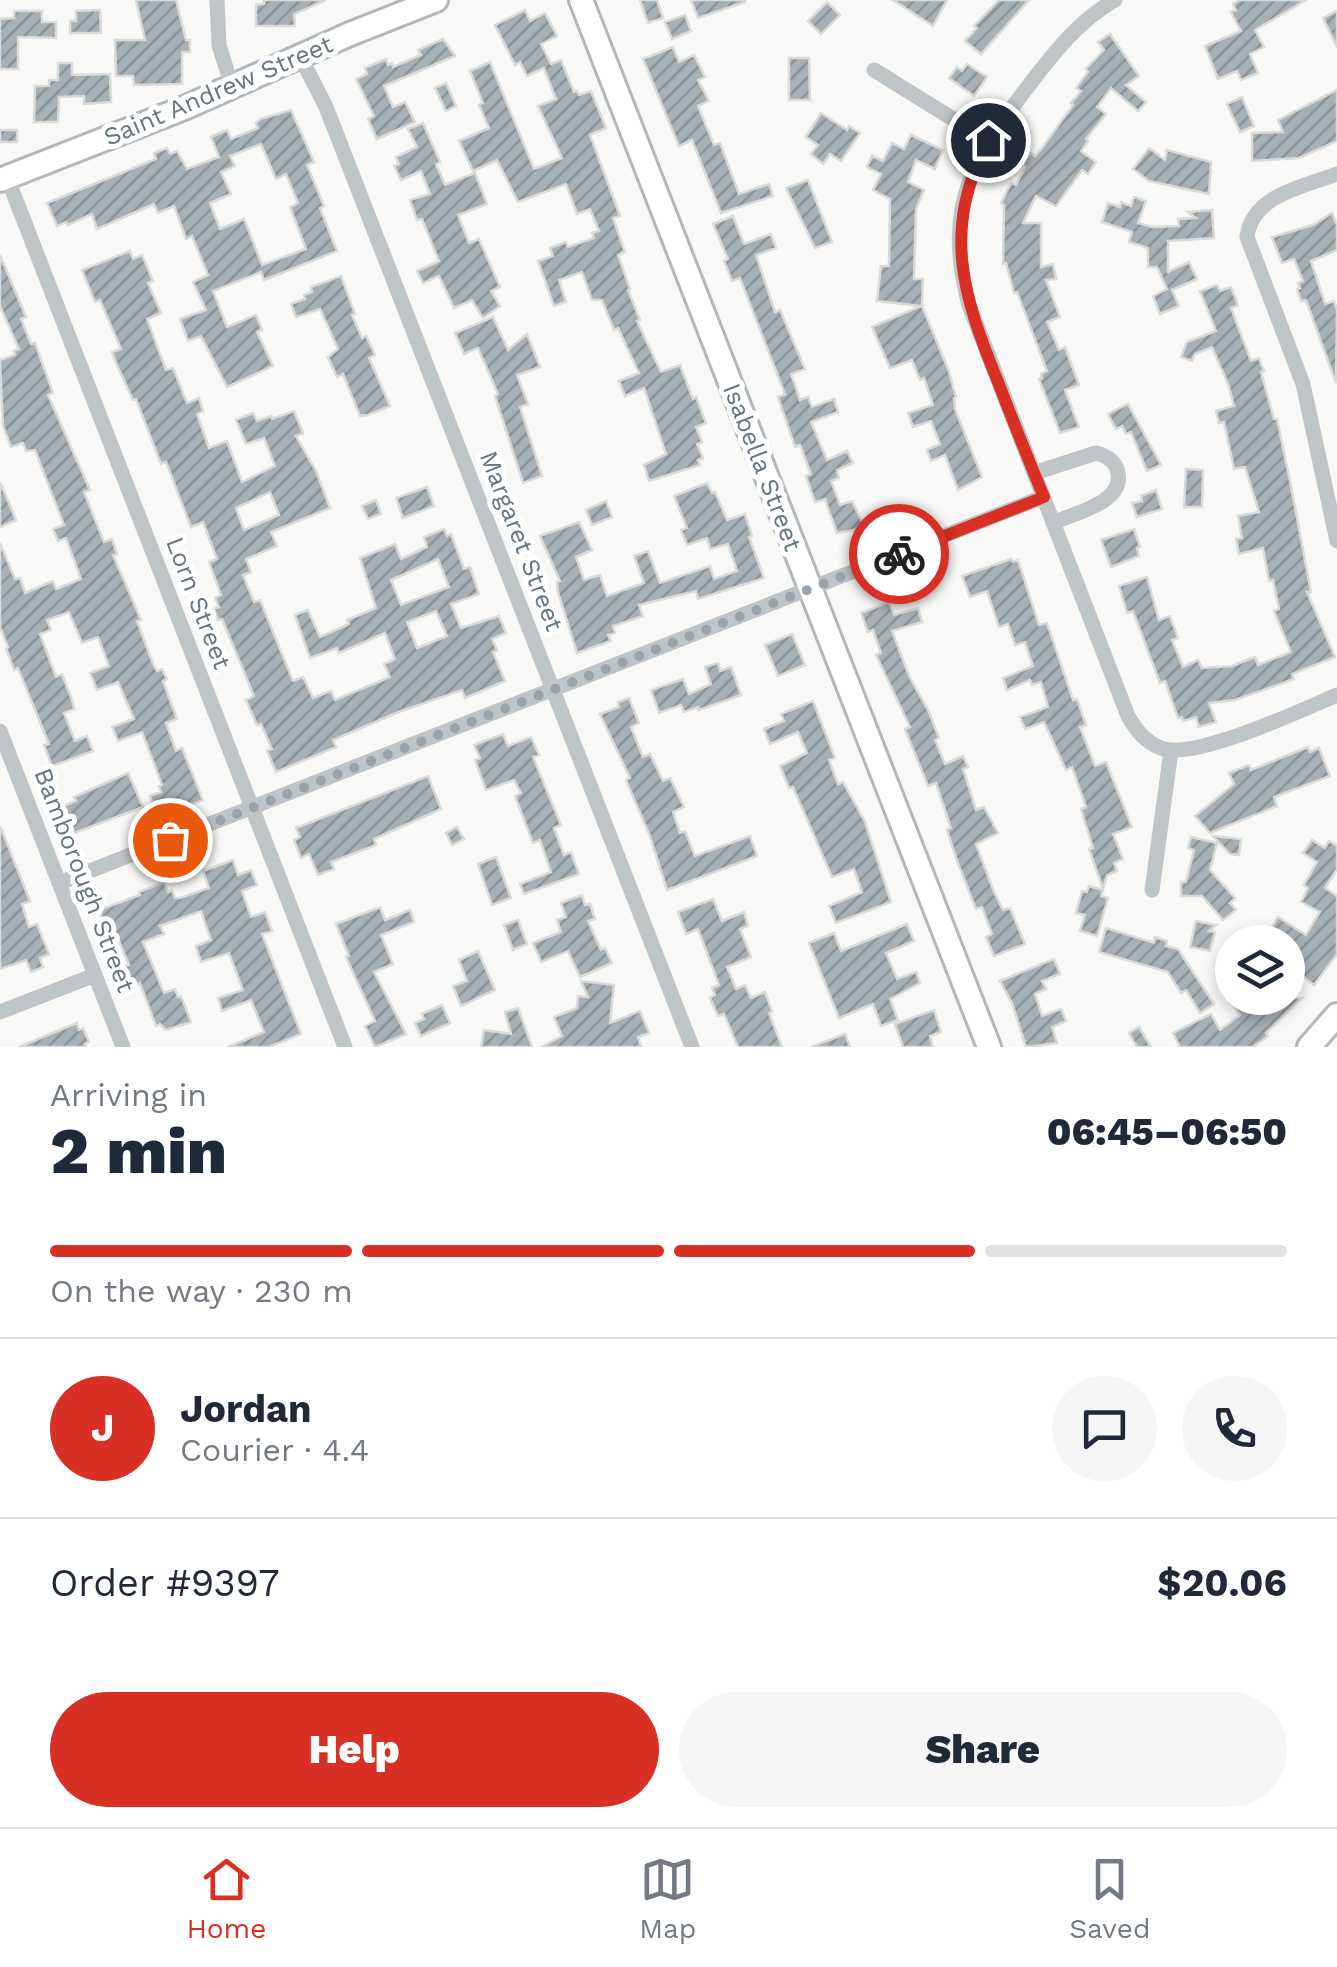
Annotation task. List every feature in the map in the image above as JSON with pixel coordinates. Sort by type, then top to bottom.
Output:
[{"type":"street","points":[[218,0],[221,54],[232,87]]},
{"type":"street","name":"Saint Andrew Street","points":[[4,179],[436,0]]},
{"type":"street","name":"Isabella Street","points":[[581,0],[988,1047]]},
{"type":"street","points":[[1115,0],[1088,18],[1057,49],[988,140],[975,165],[964,203],[960,266],[975,326],[1128,716],[1146,740],[1172,751],[1197,749],[1337,695]]},
{"type":"street","name":"Margaret Street","points":[[300,56],[326,107],[692,1047]]},
{"type":"street","points":[[874,70],[988,140]]},
{"type":"street","points":[[1337,174],[1262,205],[1253,216],[1247,237],[1303,384],[1337,541]]},
{"type":"street","name":"Lorn Street","points":[[4,179],[345,1047]]},
{"type":"street","points":[[1034,473],[1096,453],[1113,461],[1118,469],[1118,486],[1111,497],[1053,522]]},
{"type":"street","points":[[59,883],[1044,497]]},
{"type":"street","name":"Bamborough Street","points":[[1,735],[123,1047]]},
{"type":"street","points":[[1152,890],[1172,751]]},
{"type":"street","points":[[0,1012],[95,975]]},
{"type":"street","points":[[1308,1047],[1337,1014]]},
{"type":"building","points":[[136,0],[176,0],[186,40],[190,40],[190,52],[182,52],[182,84],[134,85],[133,76],[116,76],[115,40],[145,40]]},
{"type":"building","points":[[264,0],[326,0],[294,14],[295,26],[256,26],[256,5],[264,4]]},
{"type":"building","points":[[640,0],[657,0],[663,18],[648,23]]},
{"type":"building","points":[[691,0],[745,0],[745,2],[698,18]]},
{"type":"building","points":[[893,0],[947,0],[933,26]]},
{"type":"building","points":[[999,0],[1029,0],[981,54],[965,41]]},
{"type":"building","points":[[1240,0],[1306,0],[1255,30],[1264,47],[1250,54],[1258,73],[1241,80],[1237,71],[1218,79],[1205,46],[1241,31],[1231,12],[1236,10],[1233,4]]},
{"type":"building","points":[[827,2],[840,15],[821,34],[808,21]]},
{"type":"building","points":[[100,10],[101,33],[70,33],[70,21],[76,21],[76,11]]},
{"type":"building","points":[[525,10],[530,21],[545,13],[557,36],[541,44],[551,64],[561,60],[574,92],[579,95],[591,91],[606,128],[590,135],[620,216],[613,218],[625,252],[618,255],[640,320],[637,321],[661,372],[680,365],[693,399],[696,397],[706,423],[696,427],[702,442],[697,444],[703,458],[698,460],[700,465],[649,481],[644,465],[666,454],[644,388],[625,396],[619,381],[639,373],[618,328],[614,330],[602,300],[592,300],[582,272],[559,280],[566,302],[554,306],[538,261],[553,256],[550,248],[566,242],[568,247],[594,238],[592,233],[599,231],[590,209],[577,214],[566,184],[518,202],[497,160],[473,171],[459,141],[489,128],[470,71],[490,62],[534,169],[562,158],[538,106],[556,99],[544,68],[527,76],[520,62],[515,65],[495,25]]},
{"type":"building","points":[[14,11],[42,11],[42,22],[56,22],[56,38],[18,37],[18,69],[0,69],[0,19],[14,18]]},
{"type":"building","points":[[1337,11],[1337,47],[1323,18]]},
{"type":"building","points":[[685,15],[691,31],[672,39],[665,22]]},
{"type":"building","points":[[1110,34],[1139,76],[1126,85],[1146,102],[1138,111],[1111,88],[1097,107],[1106,114],[1081,151],[1096,162],[1088,174],[1082,170],[1056,206],[1036,196],[1023,223],[1041,223],[1041,267],[1053,264],[1056,279],[1046,280],[1060,317],[1047,322],[1059,350],[1065,347],[1079,385],[1065,390],[1079,427],[1060,433],[1039,379],[1047,371],[1017,292],[1014,293],[1006,263],[1003,264],[1001,203],[1011,183],[1016,185],[1025,167],[1022,164],[1042,148],[1073,105],[1086,69],[1104,50],[1098,42]]},
{"type":"building","points":[[443,39],[455,56],[384,86],[393,107],[405,102],[415,122],[377,139],[368,119],[374,116],[356,79],[367,74],[365,68],[386,59],[393,67],[421,55],[418,50]]},
{"type":"building","points":[[673,47],[679,62],[694,55],[705,77],[698,80],[709,101],[698,106],[714,145],[720,143],[739,194],[769,184],[773,196],[721,213],[692,140],[679,146],[643,59]]},
{"type":"building","points":[[789,58],[809,58],[810,100],[789,100]]},
{"type":"building","points":[[58,63],[72,63],[72,75],[110,74],[111,102],[84,104],[84,96],[59,97],[58,122],[34,122],[35,86],[49,86],[49,80],[58,80]]},
{"type":"building","points":[[967,64],[987,77],[974,96],[949,78],[957,67],[962,71]]},
{"type":"building","points":[[446,83],[456,106],[446,111],[435,88]]},
{"type":"building","points":[[1337,90],[1337,141],[1299,158],[1252,161],[1252,133],[1283,132],[1278,120]]},
{"type":"building","points":[[1242,97],[1254,126],[1240,132],[1227,104]]},
{"type":"building","points":[[291,110],[314,162],[307,165],[337,251],[264,280],[261,272],[213,291],[227,327],[256,315],[262,330],[257,332],[273,366],[227,387],[201,336],[188,341],[180,319],[206,310],[193,282],[208,275],[192,236],[186,239],[174,206],[158,213],[154,204],[97,229],[92,214],[57,226],[47,203],[156,159],[154,153],[167,148],[170,154],[177,151],[187,169],[219,157],[211,137],[227,130],[231,139],[258,128],[256,123]],"holes":[[[261,144],[276,179],[286,174],[298,203],[290,207],[306,249],[262,265],[244,219],[220,229],[210,203],[231,194],[221,172],[235,166],[230,156]]]},
{"type":"building","points":[[821,113],[847,130],[849,126],[860,133],[841,161],[830,154],[823,164],[811,154],[818,145],[806,137]]},
{"type":"building","points":[[423,123],[445,185],[475,173],[487,204],[458,215],[469,243],[479,239],[500,287],[491,291],[500,306],[483,318],[472,300],[454,308],[439,276],[423,283],[417,271],[439,261],[410,200],[430,194],[421,171],[401,180],[394,166],[399,164],[396,157],[417,147],[408,129]]},
{"type":"building","points":[[0,130],[17,130],[17,142],[0,142]]},
{"type":"building","points":[[911,135],[943,150],[935,169],[916,160],[908,182],[924,190],[916,209],[914,279],[923,279],[922,306],[948,369],[956,397],[955,409],[982,477],[958,490],[945,455],[931,461],[927,450],[940,444],[931,421],[913,427],[908,413],[933,405],[924,378],[920,380],[912,360],[890,368],[872,327],[921,306],[877,301],[881,266],[889,266],[890,199],[873,190],[881,174],[867,167],[872,156],[883,161],[892,143],[904,149]]},
{"type":"building","points":[[1149,148],[1165,160],[1167,150],[1211,162],[1209,194],[1149,181],[1133,169]]},
{"type":"building","points":[[808,180],[832,242],[815,248],[786,188]]},
{"type":"building","points":[[1134,197],[1146,201],[1138,223],[1152,227],[1179,226],[1178,219],[1196,218],[1188,212],[1212,210],[1214,238],[1168,241],[1168,272],[1189,262],[1197,279],[1172,290],[1179,306],[1160,314],[1153,296],[1167,289],[1157,267],[1148,267],[1148,248],[1129,242],[1132,232],[1102,222],[1108,203],[1131,206]]},
{"type":"building","points":[[1332,213],[1337,225],[1337,250],[1311,261],[1325,304],[1334,301],[1337,310],[1336,383],[1306,300],[1301,301],[1297,289],[1303,281],[1294,259],[1282,263],[1272,237],[1313,225]]},
{"type":"building","points":[[733,216],[744,244],[771,234],[776,248],[756,255],[775,312],[780,310],[805,369],[791,374],[800,400],[808,397],[812,407],[834,399],[838,412],[811,422],[827,460],[847,451],[853,463],[837,470],[839,478],[831,481],[840,505],[852,501],[865,528],[837,533],[825,499],[815,502],[806,476],[811,474],[800,445],[795,447],[778,397],[785,394],[740,278],[732,281],[724,261],[728,259],[713,224]]},
{"type":"building","points":[[130,251],[133,259],[142,255],[153,281],[148,283],[161,313],[147,319],[166,370],[173,368],[187,403],[199,398],[203,411],[197,414],[209,448],[227,441],[242,482],[275,466],[264,438],[246,444],[236,420],[253,413],[257,421],[271,416],[272,419],[294,411],[303,433],[296,436],[316,471],[330,508],[271,532],[277,546],[246,559],[251,572],[243,575],[254,602],[260,600],[293,681],[303,677],[313,698],[331,691],[335,700],[390,677],[384,664],[395,659],[385,633],[339,653],[337,648],[310,658],[295,615],[308,610],[320,637],[349,624],[347,620],[376,608],[360,558],[395,544],[401,559],[427,547],[424,537],[444,529],[447,536],[451,534],[464,569],[470,567],[479,594],[451,604],[461,628],[499,616],[506,633],[492,639],[497,650],[493,652],[505,681],[465,698],[462,690],[401,711],[333,740],[336,747],[276,772],[267,751],[272,749],[246,700],[254,696],[222,619],[218,620],[214,609],[219,607],[215,598],[221,595],[209,562],[217,559],[203,522],[191,527],[166,462],[161,464],[136,399],[133,400],[117,365],[112,352],[121,349],[82,270]],"holes":[[[270,492],[279,515],[244,530],[236,508]],[[438,559],[449,587],[401,605],[391,580]],[[436,611],[447,636],[417,648],[407,622]]]},
{"type":"building","points":[[0,255],[26,317],[21,319],[31,344],[35,343],[53,393],[48,395],[90,490],[84,492],[104,542],[112,539],[117,554],[113,555],[141,620],[137,621],[153,664],[157,671],[162,669],[167,679],[163,681],[177,719],[166,723],[176,751],[182,748],[203,800],[158,817],[150,796],[161,792],[162,785],[142,732],[118,741],[112,727],[134,719],[118,682],[97,690],[90,673],[109,666],[98,637],[82,643],[69,612],[47,620],[51,630],[40,634],[56,677],[62,674],[72,700],[74,709],[64,713],[75,741],[87,736],[93,751],[52,766],[44,745],[49,744],[18,668],[14,670],[0,627],[0,543],[25,593],[53,581],[56,589],[81,579],[66,538],[58,541],[53,529],[64,525],[35,450],[26,451],[23,443],[11,447],[3,426],[0,360],[15,355],[14,351],[19,349],[0,306]]},
{"type":"building","points":[[341,276],[355,314],[352,315],[375,355],[369,358],[390,406],[368,415],[360,416],[343,374],[337,377],[328,357],[338,349],[320,309],[296,317],[291,304],[305,299],[304,295],[312,292],[311,287]]},
{"type":"building","points":[[1217,285],[1220,291],[1231,287],[1238,305],[1231,308],[1251,361],[1259,358],[1264,371],[1261,372],[1277,419],[1290,481],[1311,592],[1307,592],[1335,657],[1292,674],[1294,679],[1235,700],[1209,703],[1216,722],[1199,727],[1196,717],[1183,721],[1178,718],[1165,681],[1160,683],[1133,611],[1127,613],[1119,586],[1147,577],[1159,620],[1170,616],[1178,638],[1172,640],[1183,667],[1198,660],[1202,668],[1232,666],[1255,657],[1258,665],[1291,652],[1274,611],[1279,609],[1263,548],[1239,554],[1236,539],[1242,538],[1238,516],[1259,512],[1245,467],[1234,469],[1224,422],[1219,423],[1216,411],[1234,406],[1228,384],[1212,347],[1195,354],[1192,361],[1181,357],[1187,342],[1216,331],[1200,291]]},
{"type":"building","points":[[493,317],[508,350],[527,334],[540,367],[517,375],[528,404],[520,407],[542,476],[523,483],[495,396],[498,394],[478,348],[464,354],[455,333]]},
{"type":"building","points":[[1128,404],[1161,465],[1147,471],[1131,432],[1126,434],[1122,426],[1116,429],[1108,414]]},
{"type":"building","points":[[1186,469],[1203,470],[1202,507],[1184,507]]},
{"type":"building","points":[[0,482],[16,520],[0,527]]},
{"type":"building","points":[[707,483],[727,520],[745,514],[764,578],[698,599],[696,591],[639,605],[643,616],[613,626],[615,633],[608,635],[611,641],[577,653],[558,592],[560,581],[540,536],[579,522],[592,550],[576,557],[584,580],[600,575],[607,596],[644,583],[634,556],[648,551],[660,583],[710,566],[714,579],[737,571],[728,544],[710,549],[707,538],[687,545],[681,530],[687,528],[674,496]]},
{"type":"building","points":[[427,487],[434,506],[403,518],[396,498]]},
{"type":"building","points":[[1156,490],[1162,509],[1137,517],[1132,503],[1142,501],[1141,496]]},
{"type":"building","points":[[376,500],[381,514],[368,519],[362,506]]},
{"type":"building","points":[[606,501],[612,517],[592,525],[586,510]]},
{"type":"building","points":[[1134,529],[1139,556],[1111,567],[1101,540]]},
{"type":"building","points":[[1018,560],[1039,625],[1047,623],[1073,700],[1077,699],[1086,725],[1080,727],[1095,766],[1106,762],[1132,827],[1113,834],[1123,859],[1114,863],[1117,871],[1107,875],[1103,889],[1089,849],[1093,848],[1081,809],[1086,807],[1072,767],[1066,770],[1044,722],[1025,729],[1020,717],[1048,707],[1041,682],[1032,685],[1030,680],[1007,690],[1003,678],[1033,666],[1025,642],[1015,645],[1008,624],[999,627],[987,591],[970,597],[962,576]]},
{"type":"building","points":[[889,602],[894,615],[918,608],[922,622],[892,631],[909,676],[929,712],[945,764],[963,756],[968,767],[963,769],[976,810],[984,807],[998,833],[976,844],[994,892],[1003,910],[1010,908],[1025,944],[994,956],[986,937],[992,934],[982,907],[976,909],[956,858],[936,783],[928,786],[905,729],[910,727],[876,655],[881,653],[873,630],[868,632],[861,613]]},
{"type":"building","points":[[792,634],[805,665],[778,676],[765,645]]},
{"type":"building","points":[[718,663],[720,671],[731,667],[741,695],[699,710],[698,707],[684,712],[681,705],[659,713],[651,690],[683,679],[689,694],[711,684],[705,667]]},
{"type":"building","points":[[629,698],[639,723],[631,727],[643,757],[650,754],[663,781],[670,778],[684,807],[673,812],[680,833],[685,831],[695,856],[750,836],[757,856],[667,890],[626,780],[630,778],[600,714],[619,707],[618,702]]},
{"type":"building","points":[[813,701],[835,758],[829,760],[838,784],[843,782],[865,822],[891,902],[836,923],[829,906],[862,892],[854,869],[832,877],[780,766],[807,753],[798,732],[770,744],[764,729],[784,721],[781,714]]},
{"type":"building","points":[[503,734],[508,746],[531,737],[539,755],[533,757],[561,825],[554,828],[564,855],[571,852],[579,874],[524,894],[520,884],[551,872],[540,840],[533,843],[515,796],[521,793],[514,780],[486,790],[475,760],[480,758],[474,745]]},
{"type":"building","points":[[1308,747],[1310,752],[1319,748],[1330,776],[1274,797],[1277,806],[1210,833],[1195,816],[1234,784],[1229,773],[1249,765],[1251,770]]},
{"type":"building","points":[[128,773],[143,807],[74,833],[63,806],[76,801],[74,797]]},
{"type":"building","points":[[428,776],[441,809],[374,839],[376,845],[331,862],[334,869],[318,875],[309,854],[301,858],[294,840],[300,837],[296,828]]},
{"type":"building","points":[[0,826],[30,901],[22,904],[29,927],[37,924],[49,954],[40,958],[43,967],[31,972],[26,960],[0,969]]},
{"type":"building","points":[[457,827],[464,839],[452,845],[446,833]]},
{"type":"building","points":[[1213,836],[1241,839],[1239,855],[1230,854]]},
{"type":"building","points":[[1191,837],[1217,843],[1210,870],[1235,898],[1230,903],[1236,910],[1223,920],[1202,896],[1181,896],[1181,882],[1186,882],[1194,850],[1188,848]]},
{"type":"building","points":[[1312,840],[1325,848],[1329,841],[1337,846],[1337,869],[1325,888],[1337,896],[1337,954],[1314,985],[1305,978],[1305,934],[1320,912],[1301,902],[1308,888],[1304,885],[1317,862],[1303,853]]},
{"type":"building","points":[[496,857],[511,898],[492,905],[478,864]]},
{"type":"building","points":[[233,860],[238,875],[251,870],[257,885],[242,891],[251,917],[265,912],[272,931],[262,934],[301,1034],[269,1047],[228,1047],[264,1032],[251,1000],[222,1011],[218,998],[243,990],[229,953],[201,962],[196,946],[211,940],[201,911],[160,926],[164,934],[143,942],[164,993],[175,989],[191,1022],[166,1030],[160,1024],[156,1026],[140,983],[124,989],[117,970],[129,965],[119,941],[111,944],[99,910],[164,882],[175,898],[209,888],[203,871]]},
{"type":"building","points":[[1089,886],[1103,890],[1101,896],[1108,898],[1097,936],[1080,931],[1085,915],[1076,913],[1082,891],[1087,892]]},
{"type":"building","points":[[582,895],[595,919],[588,921],[601,950],[605,948],[612,963],[580,977],[568,951],[541,962],[533,943],[561,932],[557,920],[566,917],[561,903]]},
{"type":"building","points":[[713,899],[722,921],[744,912],[748,926],[740,929],[751,957],[727,967],[736,989],[745,985],[751,998],[765,992],[782,1047],[738,1047],[724,1014],[718,1016],[710,998],[715,995],[712,988],[719,985],[698,929],[686,934],[678,912]]},
{"type":"building","points":[[380,907],[385,920],[410,910],[414,922],[381,935],[393,964],[374,972],[406,1034],[375,1047],[365,1026],[375,1021],[346,957],[349,956],[336,924]]},
{"type":"building","points":[[1278,917],[1290,925],[1273,925]]},
{"type":"building","points":[[518,920],[527,944],[513,950],[504,925]]},
{"type":"building","points":[[1196,921],[1216,925],[1209,931],[1215,932],[1210,951],[1190,947]]},
{"type":"building","points":[[907,924],[914,941],[886,953],[897,979],[916,972],[920,983],[890,999],[898,1020],[881,1026],[873,1004],[839,1018],[809,943],[834,933],[841,951]]},
{"type":"building","points":[[1106,928],[1154,943],[1155,937],[1167,941],[1166,946],[1178,949],[1214,1004],[1200,1013],[1186,990],[1181,993],[1168,972],[1099,952]]},
{"type":"building","points":[[478,951],[495,990],[461,1006],[453,986],[467,981],[459,960]]},
{"type":"building","points":[[1054,959],[1060,974],[1042,981],[1046,989],[1035,994],[1042,1016],[1061,1009],[1066,1021],[1052,1027],[1057,1043],[1026,1047],[1012,1003],[1000,981]]},
{"type":"building","points":[[581,981],[614,985],[610,1023],[640,1011],[649,1033],[638,1037],[641,1047],[541,1047],[562,1036],[554,1017],[577,1008],[578,996],[588,997]]},
{"type":"building","points":[[442,1005],[450,1023],[421,1036],[415,1023],[424,1019],[422,1014]]},
{"type":"building","points":[[518,1008],[532,1047],[481,1047],[484,1030],[511,1034],[505,1012]]},
{"type":"building","points":[[934,1010],[941,1032],[930,1036],[933,1047],[903,1047],[895,1024]]},
{"type":"building","points":[[1211,1014],[1220,1030],[1240,1015],[1285,1015],[1253,1047],[1180,1047],[1173,1033]]},
{"type":"building","points":[[77,1023],[89,1042],[86,1047],[19,1047]]},
{"type":"building","points":[[1139,1027],[1151,1047],[1137,1047],[1129,1033]]},
{"type":"building","points":[[845,1034],[850,1047],[813,1047],[813,1046]]},
{"type":"way so far","points":[[170,840],[899,554]]},
{"type":"route","points":[[899,554],[1044,497],[975,326],[960,266],[964,203],[975,165],[988,140]]}]
